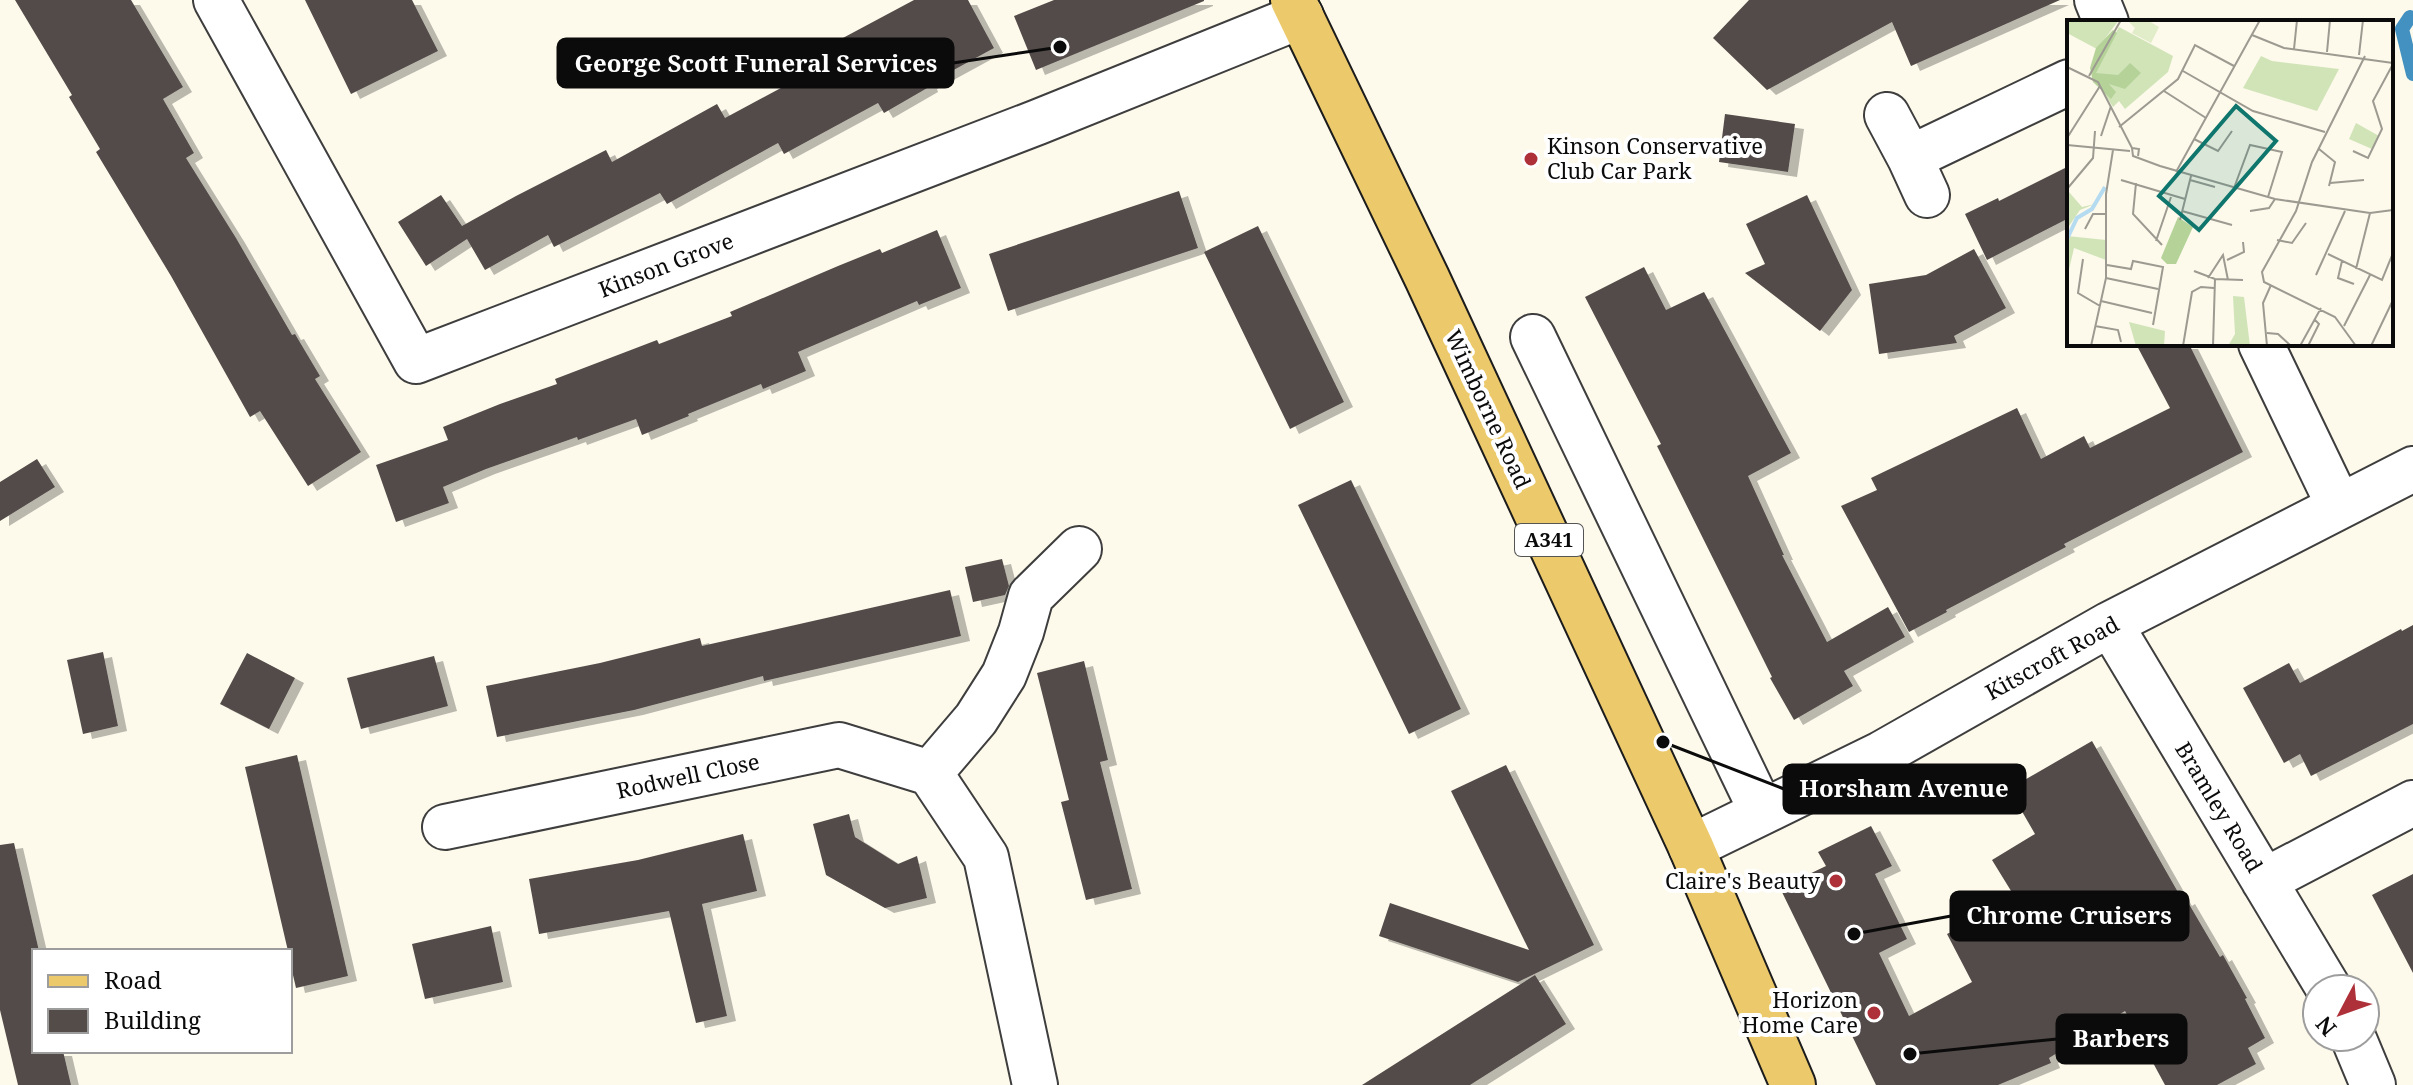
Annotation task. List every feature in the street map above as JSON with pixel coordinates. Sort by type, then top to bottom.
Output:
[{"type":"main road","name":"Wimborne Road","points":[[1297,8],[1427,278],[1691,847],[1793,1085]]},
{"type":"street","name":"Kinson Grove","points":[[216,0],[416,361],[1023,128],[1297,8]]},
{"type":"street","points":[[2097,0],[2105,20]]},
{"type":"street","points":[[1887,115],[1919,176],[2067,83]]},
{"type":"street","points":[[1533,337],[1762,812]]},
{"type":"street","points":[[2262,346],[2339,506]]},
{"type":"street","name":"Kitscroft Road","points":[[1691,847],[1881,754],[2110,624],[2413,469]]},
{"type":"street","points":[[1035,1085],[986,857],[930,773],[976,719],[1004,675],[1031,596],[1079,549]]},
{"type":"street","name":"Bramley Road","points":[[2110,624],[2319,973]]},
{"type":"street","name":"Rodwell Close","points":[[445,827],[839,745],[930,773]]},
{"type":"street","points":[[2264,881],[2413,803]]},
{"type":"street","points":[[2360,1053],[2373,1085]]},
{"type":"building","points":[[15,0],[131,0],[183,87],[163,99],[194,153],[186,158],[320,376],[315,379],[361,452],[308,486],[260,411],[250,417],[171,276],[96,152],[100,149],[69,97],[72,95]]},
{"type":"building","points":[[305,0],[412,0],[438,51],[351,94]]},
{"type":"building","points":[[914,0],[968,0],[994,48],[928,84],[929,87],[884,113],[878,103],[784,154],[778,143],[667,204],[660,193],[554,247],[548,235],[485,270],[467,239],[426,266],[398,222],[441,195],[462,226],[606,150],[612,162],[717,104],[725,118],[848,52],[841,39]]},
{"type":"building","points":[[1054,0],[1204,1],[1036,70],[1014,16]]},
{"type":"building","points":[[1749,0],[2060,0],[1911,66],[1892,22],[1767,90],[1713,38]]},
{"type":"building","points":[[1725,114],[1795,124],[1788,172],[1719,162]]},
{"type":"building","points":[[2067,167],[2067,219],[1987,260],[1965,214],[1998,198],[1999,201]]},
{"type":"building","points":[[1179,191],[1198,248],[1008,311],[989,254]]},
{"type":"building","points":[[1807,195],[1852,290],[1820,331],[1745,273],[1765,264],[1746,224]]},
{"type":"building","points":[[1258,226],[1344,402],[1290,429],[1204,252]]},
{"type":"building","points":[[937,230],[961,288],[919,305],[917,301],[798,352],[806,371],[763,389],[761,384],[642,435],[636,419],[486,469],[443,487],[449,503],[396,522],[376,465],[448,440],[443,427],[557,384],[555,379],[657,340],[659,344],[732,316],[730,312],[838,266],[880,249],[882,253]]},
{"type":"building","points":[[1974,249],[2006,308],[1954,336],[1957,343],[1879,354],[1869,284],[1926,275]]},
{"type":"building","points":[[1644,267],[1666,310],[1704,292],[1791,453],[1748,476],[1782,555],[1827,642],[1888,607],[1905,637],[1844,671],[1853,686],[1794,720],[1770,678],[1657,446],[1661,444],[1585,297]]},
{"type":"building","points":[[2137,346],[2190,346],[2243,452],[2064,544],[2066,547],[1909,632],[1841,506],[1877,490],[1871,478],[2017,408],[2041,459],[2084,436],[2090,448],[2170,408]]},
{"type":"building","points":[[37,459],[55,487],[0,521],[0,482]]},
{"type":"building","points":[[1351,480],[1461,709],[1409,734],[1298,505]]},
{"type":"building","points":[[1002,559],[1009,586],[1005,595],[973,602],[965,567]]},
{"type":"building","points":[[950,590],[961,636],[764,681],[763,676],[634,710],[497,737],[486,686],[600,663],[700,638],[702,646]]},
{"type":"building","points":[[2413,625],[2413,724],[2311,776],[2300,754],[2284,763],[2243,688],[2289,663],[2300,683]]},
{"type":"building","points":[[103,652],[118,726],[83,734],[67,660]]},
{"type":"building","points":[[247,653],[295,678],[269,729],[220,704]]},
{"type":"building","points":[[434,656],[448,706],[361,729],[347,678]]},
{"type":"building","points":[[1084,661],[1108,760],[1100,762],[1132,889],[1086,900],[1061,802],[1069,800],[1037,673]]},
{"type":"building","points":[[2092,741],[2183,901],[2186,899],[2220,957],[2223,955],[2247,998],[2265,1038],[2248,1048],[2256,1064],[2217,1085],[2165,1085],[2125,1011],[2049,1058],[2051,1063],[1998,1085],[1876,1085],[1780,888],[1826,866],[1818,852],[1871,826],[1892,866],[1875,874],[1907,939],[1879,953],[1909,1016],[1972,982],[1947,934],[2016,899],[1992,860],[2035,834],[2009,789]]},
{"type":"building","points":[[297,755],[348,976],[296,988],[292,949],[288,949],[245,767]]},
{"type":"building","points":[[1506,765],[1594,945],[1518,982],[1379,936],[1390,903],[1529,950],[1451,791]]},
{"type":"building","points":[[849,814],[855,837],[898,864],[917,856],[927,898],[885,908],[826,875],[813,824]]},
{"type":"building","points":[[743,834],[757,891],[702,904],[727,1016],[696,1023],[669,911],[539,934],[529,879],[638,860]]},
{"type":"building","points":[[14,843],[39,949],[32,949],[32,1053],[63,1053],[71,1085],[18,1085],[0,1010],[0,845]]},
{"type":"building","points":[[2413,874],[2413,973],[2372,895]]},
{"type":"building","points":[[491,926],[503,982],[425,999],[412,944]]},
{"type":"building","points":[[1535,975],[1566,1024],[1470,1085],[1362,1085]]},
{"type":"waterway","points":[[2410,17],[2402,29],[2413,74]]},
{"type":"place","name":"George Scott Funeral Services","points":[[1060,47]]},
{"type":"place","name":"Kinson Conservative Club Car Park","points":[[1531,159]]},
{"type":"place","name":"Horsham Avenue","points":[[1663,742]]},
{"type":"place","name":"Claire's Beauty","points":[[1836,881]]},
{"type":"place","name":"Chrome Cruisers","points":[[1854,934]]},
{"type":"place","name":"Horizon Home Care","points":[[1874,1013]]},
{"type":"place","name":"Barbers","points":[[1910,1054]]}]
